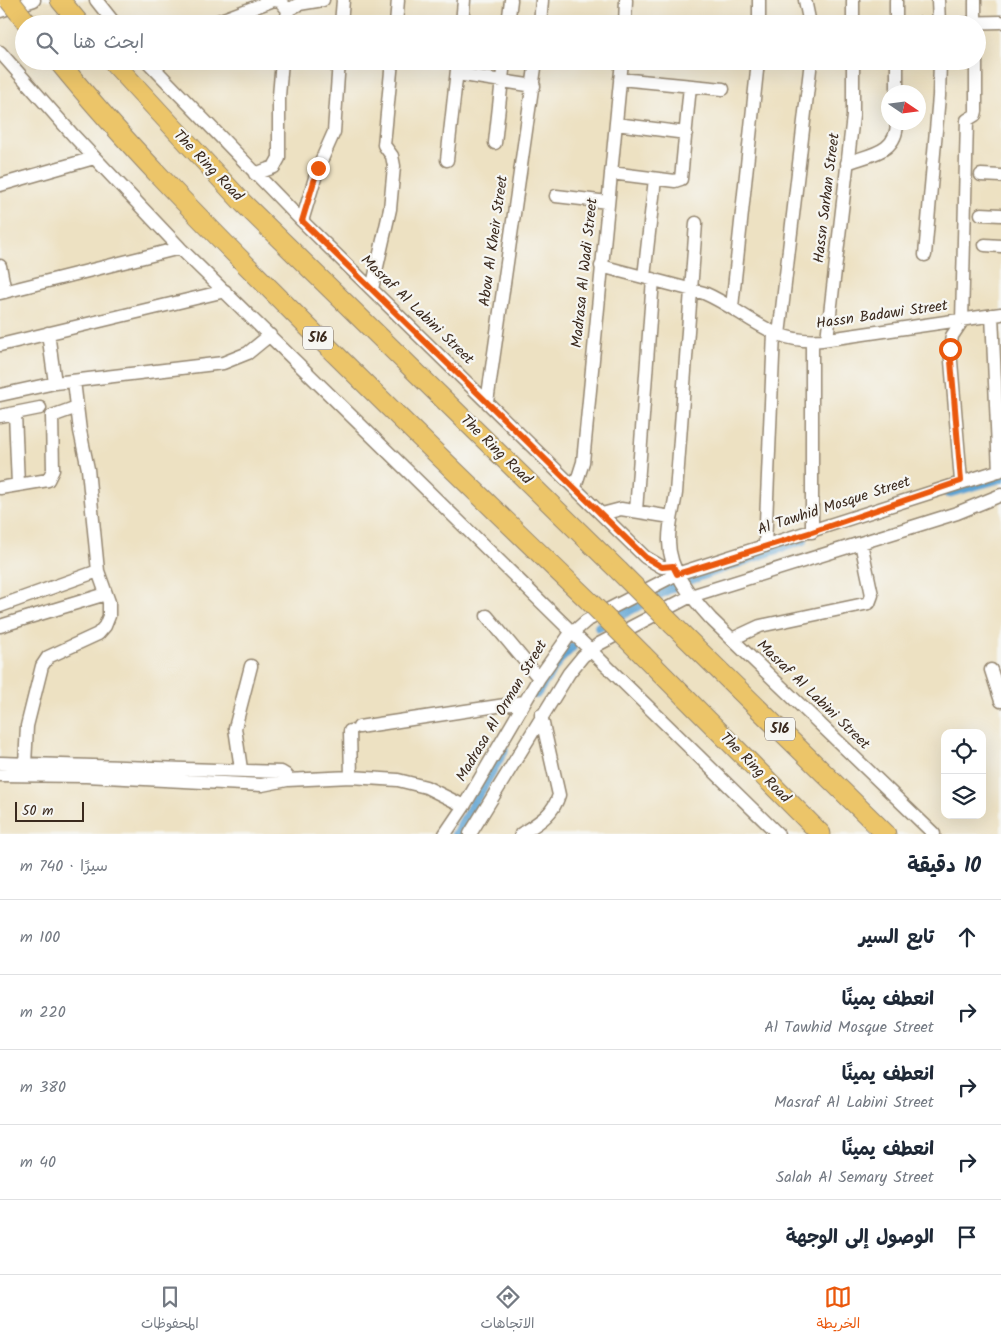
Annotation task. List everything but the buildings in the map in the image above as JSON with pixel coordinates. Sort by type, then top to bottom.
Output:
[{"type":"highway","points":[[10,0],[21,15]]},
{"type":"highway","points":[[61,1],[73,15]]},
{"type":"highway","name":"The Ring Road","points":[[66,70],[133,148],[207,227],[337,357],[590,602],[820,834]]},
{"type":"highway","name":"The Ring Road","points":[[120,70],[243,203],[886,834]]},
{"type":"street","points":[[0,10],[34,0]]},
{"type":"street","points":[[96,0],[108,15]]},
{"type":"street","points":[[234,15],[274,0],[280,1],[288,10],[287,15]]},
{"type":"street","points":[[288,10],[299,4],[324,0]]},
{"type":"street","points":[[339,0],[341,15]]},
{"type":"street","points":[[397,15],[398,0]]},
{"type":"street","points":[[463,15],[464,0]]},
{"type":"street","points":[[509,15],[511,0]]},
{"type":"street","points":[[541,15],[542,0]]},
{"type":"street","points":[[625,15],[626,0]]},
{"type":"street","points":[[759,0],[759,15]]},
{"type":"street","points":[[805,0],[808,15]]},
{"type":"street","points":[[853,0],[853,15]]},
{"type":"street","points":[[896,0],[896,15]]},
{"type":"street","points":[[938,0],[939,15]]},
{"type":"street","points":[[974,0],[975,15]]},
{"type":"street","points":[[986,23],[1001,22]]},
{"type":"street","points":[[0,52],[15,69]]},
{"type":"street","points":[[16,70],[94,158],[180,248],[592,649],[778,834]]},
{"type":"street","name":"Masraf Al Labini Street","points":[[156,70],[302,221],[650,561],[662,567],[675,570],[691,596],[732,640],[934,834]]},
{"type":"street","points":[[255,174],[274,167],[279,158],[279,96],[281,70]]},
{"type":"street","points":[[302,221],[318,168],[334,132],[338,70]]},
{"type":"street","points":[[372,289],[390,209],[393,183],[393,159],[384,145],[391,70]]},
{"type":"street","points":[[447,160],[457,70]]},
{"type":"street","points":[[464,70],[502,81],[534,86]]},
{"type":"street","points":[[495,143],[503,70]]},
{"type":"street","name":"Abou Al Kheir Street","points":[[487,402],[535,70]]},
{"type":"street","name":"Madrasa Al Wadi Street","points":[[575,487],[583,462],[621,70]]},
{"type":"street","points":[[732,307],[757,70]]},
{"type":"street","points":[[765,546],[776,334],[810,70]]},
{"type":"street","name":"Hassn Sarhan Street","points":[[827,339],[853,116],[853,70]]},
{"type":"street","points":[[896,70],[897,85]]},
{"type":"street","points":[[925,255],[940,70]]},
{"type":"street","points":[[961,481],[950,349],[952,336],[962,321],[967,120],[975,115],[976,111],[976,70]]},
{"type":"street","points":[[620,79],[724,88]]},
{"type":"street","points":[[611,173],[675,181],[681,179],[690,86]]},
{"type":"street","points":[[616,124],[686,134]]},
{"type":"street","points":[[847,163],[890,146],[896,130]]},
{"type":"street","points":[[0,185],[94,158]]},
{"type":"street","points":[[982,175],[1001,176]]},
{"type":"street","points":[[636,511],[654,178]]},
{"type":"street","points":[[556,196],[608,202]]},
{"type":"street","points":[[981,214],[1001,215]]},
{"type":"street","points":[[675,570],[668,540],[676,493],[696,223]]},
{"type":"street","points":[[985,245],[1001,246]]},
{"type":"street","points":[[0,266],[3,293],[180,248]]},
{"type":"street","name":"Hassn Badawi Street","points":[[601,266],[717,298],[756,325],[776,334],[812,341],[962,321],[997,314]]},
{"type":"street","points":[[0,345],[225,291]]},
{"type":"street","points":[[997,314],[1000,470]]},
{"type":"street","points":[[48,333],[56,383]]},
{"type":"street","points":[[0,395],[74,380],[223,362],[248,353],[270,335]]},
{"type":"street","points":[[812,341],[812,532]]},
{"type":"street","points":[[25,764],[27,726],[42,666],[48,657],[98,634],[105,626],[109,616],[109,602],[98,571],[88,469],[74,380]]},
{"type":"street","points":[[0,488],[44,482],[51,476],[51,419],[56,413],[77,407]]},
{"type":"street","points":[[0,416],[40,408]]},
{"type":"street","points":[[15,413],[18,485]]},
{"type":"street","name":"Al Tawhid Mosque Street","points":[[675,570],[812,532],[961,481],[1000,470]]},
{"type":"street","points":[[470,834],[541,715],[572,669],[592,649],[691,596],[957,513],[1001,496]]},
{"type":"street","points":[[602,514],[621,509],[671,517]]},
{"type":"street","points":[[732,640],[760,626],[869,603],[872,595],[861,543]]},
{"type":"street","name":"Madrasa Al Orman Street","points":[[445,834],[464,806],[539,678],[573,631],[586,621],[675,570]]},
{"type":"street","points":[[0,606],[98,571]]},
{"type":"street","points":[[0,626],[106,594]]},
{"type":"street","points":[[487,616],[539,678]]},
{"type":"street","points":[[241,769],[235,728],[251,666]]},
{"type":"street","points":[[991,670],[1001,701]]},
{"type":"street","points":[[351,777],[355,729],[524,702]]},
{"type":"street","points":[[521,834],[548,816],[556,806],[559,795],[541,715]]},
{"type":"street","points":[[0,763],[241,769],[281,772],[286,775],[288,780]]},
{"type":"street","points":[[0,775],[86,776],[262,785],[288,780],[351,777],[412,783],[439,792],[464,806]]},
{"type":"waterway","points":[[948,493],[1001,478]]},
{"type":"waterway","points":[[686,581],[803,540]]},
{"type":"waterway","points":[[599,627],[676,585]]},
{"type":"waterway","points":[[536,694],[559,660],[572,647]]},
{"type":"waterway","points":[[456,834],[504,750]]},
{"type":"route","points":[[318,168],[302,221],[645,557],[662,567],[673,566],[677,574],[812,532],[961,481],[950,349]]}]
